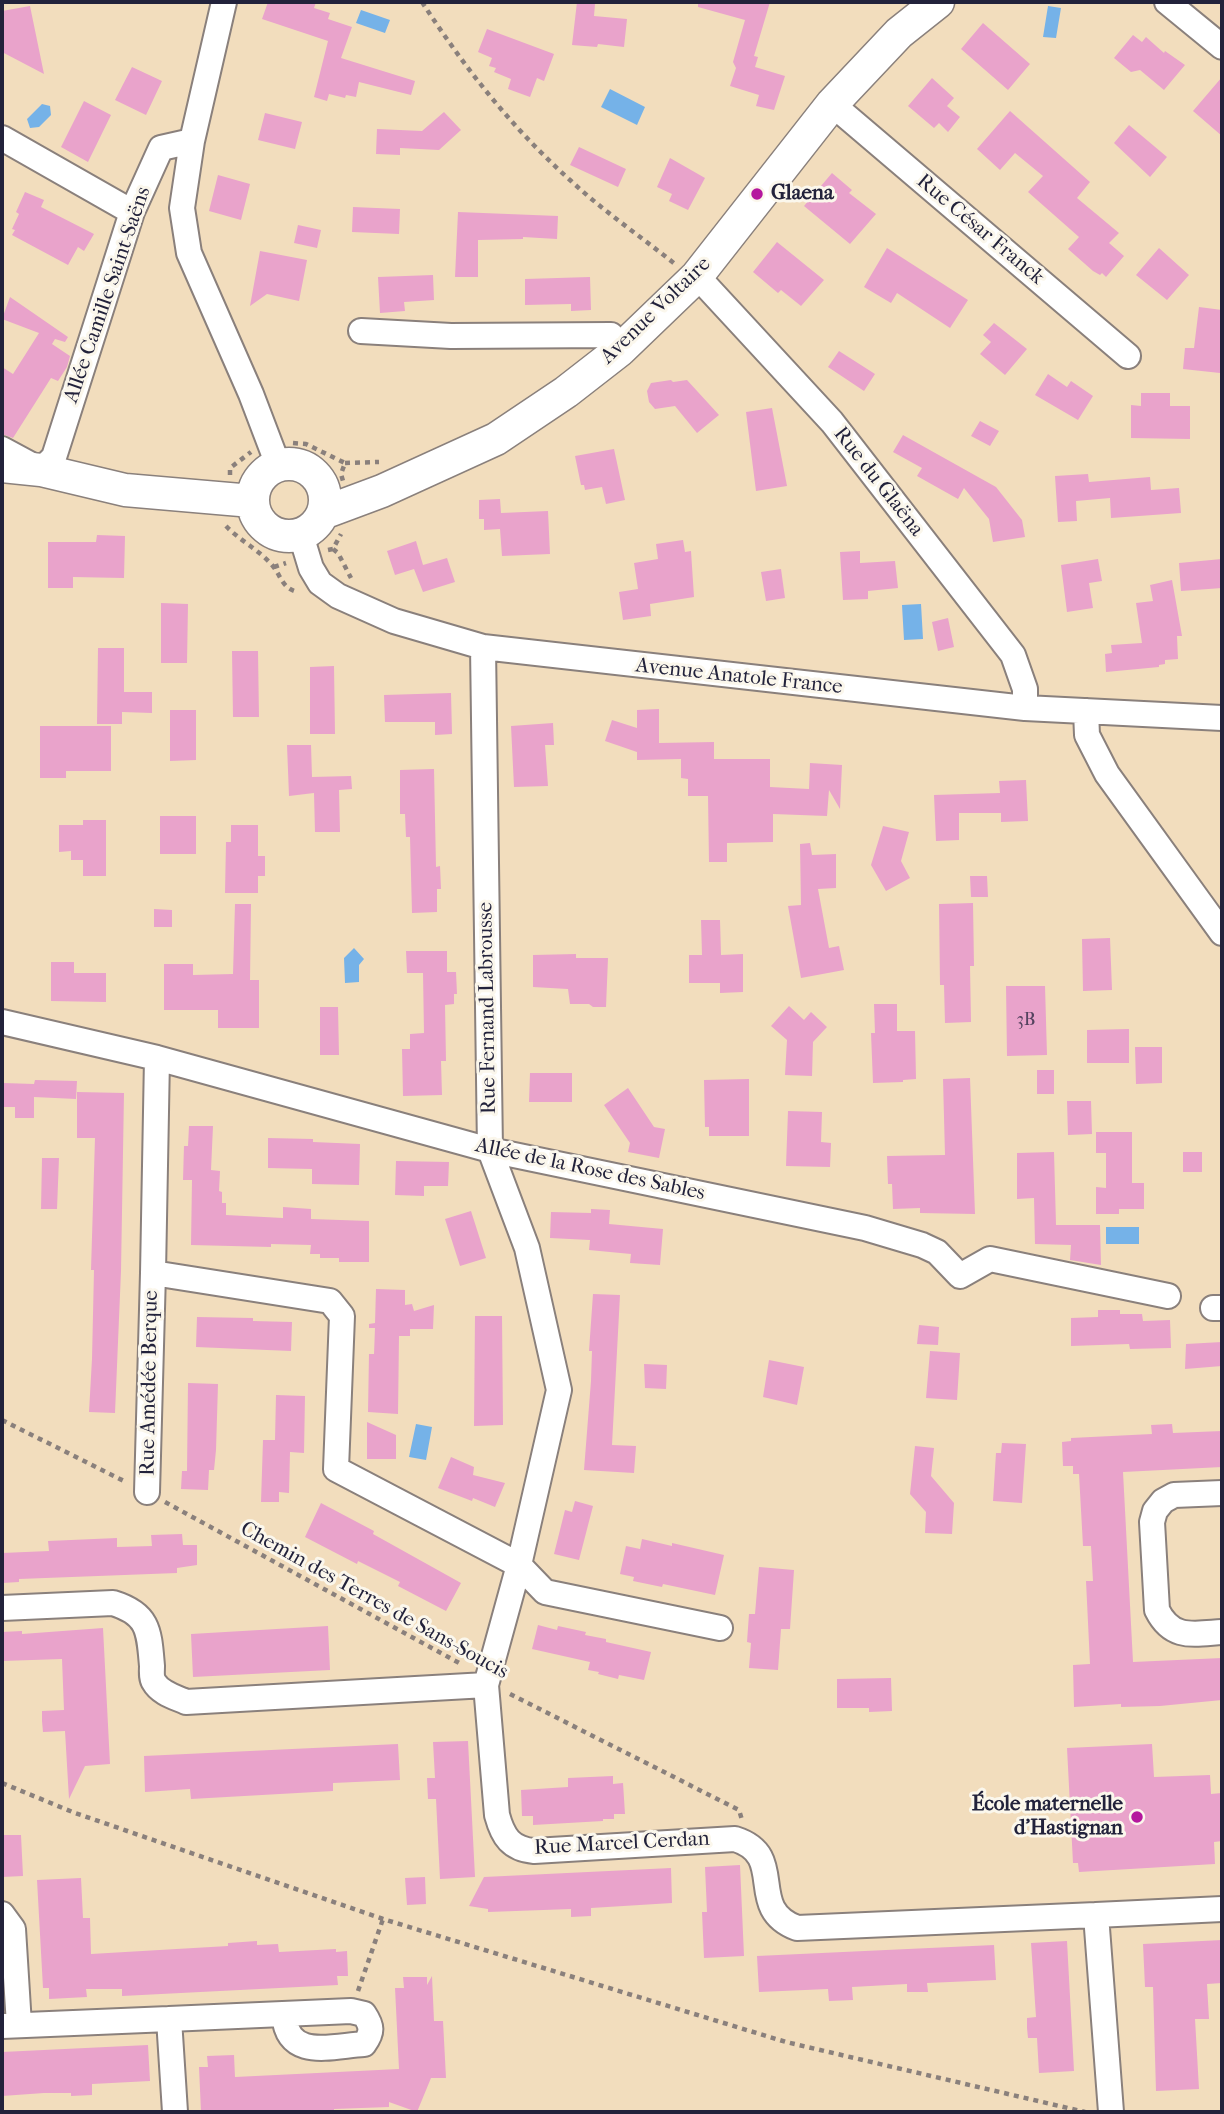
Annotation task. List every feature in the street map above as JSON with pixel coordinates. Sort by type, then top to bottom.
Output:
[{"type":"main road","name":"Avenue Voltaire","points":[[241,500],[255,512],[268,530],[279,535],[327,505],[403,467],[457,458],[507,433],[566,393],[620,350],[683,272],[832,104],[900,33],[938,2]]},
{"type":"main road","points":[[2,466],[41,470],[125,490],[241,500],[254,490],[259,479],[268,471],[275,455],[290,464],[312,471],[327,505]]},
{"type":"street","name":"Allée Camille Saint-Saëns","points":[[224,2],[192,141],[183,208],[188,253],[275,455]]},
{"type":"street","points":[[1167,2],[1222,47]]},
{"type":"street","name":"Rue César Franck","points":[[832,104],[1128,356]]},
{"type":"street","points":[[2,138],[132,212]]},
{"type":"street","name":"Allée Camille Saint-Saëns","points":[[41,470],[54,457],[132,212],[161,148],[192,141]]},
{"type":"street","name":"Rue du Glaëna","points":[[683,272],[832,422],[1013,655],[1025,689],[1025,708]]},
{"type":"street","points":[[360,331],[452,336],[611,335],[620,350]]},
{"type":"street","points":[[2,449],[41,470]]},
{"type":"street","name":"Avenue Anatole France","points":[[327,505],[320,583],[338,596],[394,621],[483,647],[1025,708],[1222,718]]},
{"type":"street","name":"Rue Fernand Labrousse","points":[[483,647],[490,1150],[527,1248],[559,1390],[519,1565],[486,1685]]},
{"type":"street","points":[[1086,711],[1087,735],[1107,774],[1222,933]]},
{"type":"street","name":"Allée de la Rose des Sables","points":[[2,1022],[157,1058],[490,1150],[865,1228],[937,1252],[960,1276],[990,1259],[1168,1296]]},
{"type":"street","name":"Rue Amédée Berque","points":[[147,1492],[157,1058]]},
{"type":"street","name":"Rue Amédée Berque","points":[[153,1273],[330,1301],[342,1316],[336,1469],[519,1565]]},
{"type":"street","points":[[1222,1493],[1174,1495],[1163,1501],[1152,1521],[1157,1610],[1164,1623],[1174,1631],[1187,1634],[1222,1632]]},
{"type":"street","points":[[519,1565],[545,1592],[720,1628]]},
{"type":"street","points":[[2,1608],[113,1603],[129,1608],[142,1618],[150,1636],[153,1681],[163,1692],[186,1702],[486,1685]]},
{"type":"street","name":"Rue Marcel Cerdan","points":[[486,1685],[497,1815],[508,1842],[517,1848],[534,1851],[721,1838],[750,1843]]},
{"type":"street","points":[[750,1843],[765,1869],[768,1902],[785,1924],[797,1928],[1222,1909]]},
{"type":"street","points":[[2,1914],[13,1929],[11,2026],[351,2011],[364,2014],[371,2024],[371,2035],[364,2044],[310,2048],[297,2044],[286,2029],[285,2015]]},
{"type":"street","points":[[1096,1914],[1111,2112]]},
{"type":"street","points":[[169,2019],[175,2112]]},
{"type":"path","points":[[422,2],[447,41],[494,102],[570,180],[683,272]]},
{"type":"path","points":[[327,505],[351,522],[333,549],[327,505],[306,444],[283,442],[275,455],[249,453],[230,468],[241,500],[226,527],[274,567],[327,505],[380,462],[403,467]]},
{"type":"path","name":"Chemin des Terres de Sans-Soucis","points":[[2,1420],[147,1492],[457,1661],[486,1685],[516,1697],[739,1810],[750,1843]]},
{"type":"path","points":[[2,1783],[75,1813],[383,1919],[786,2042],[1085,2112]]},
{"type":"path","points":[[351,2011],[383,1919]]},
{"type":"water","points":[[1048,6],[1061,8],[1056,38],[1043,37]]},
{"type":"water","points":[[361,10],[390,20],[385,33],[356,23]]},
{"type":"water","points":[[610,89],[645,107],[637,125],[601,107]]},
{"type":"water","points":[[42,104],[50,106],[51,115],[39,127],[30,128],[27,119]]},
{"type":"water","points":[[921,604],[923,639],[904,640],[902,605]]},
{"type":"water","points":[[354,948],[364,959],[359,965],[359,982],[345,983],[344,958]]},
{"type":"water","points":[[1106,1227],[1139,1227],[1139,1244],[1106,1244]]},
{"type":"water","points":[[416,1424],[432,1427],[426,1460],[409,1457]]},
{"type":"building","points":[[268,2],[316,2],[314,8],[330,13],[328,19],[352,27],[341,58],[415,81],[411,95],[359,82],[356,97],[346,95],[345,98],[329,94],[327,101],[314,97],[328,41],[262,19]]},
{"type":"building","points":[[577,2],[595,4],[594,16],[627,19],[624,47],[572,45]]},
{"type":"building","points":[[698,2],[770,2],[754,56],[758,57],[755,67],[785,76],[774,110],[756,106],[759,95],[730,86],[736,68],[733,62],[745,20],[698,7]]},
{"type":"building","points":[[30,6],[44,74],[2,52],[2,11]]},
{"type":"building","points":[[983,23],[1030,64],[1008,90],[961,49]]},
{"type":"building","points":[[487,29],[554,54],[544,81],[537,78],[530,97],[508,89],[511,79],[494,72],[496,68],[489,66],[492,58],[478,52]]},
{"type":"building","points":[[1133,35],[1142,42],[1146,37],[1164,53],[1165,51],[1185,65],[1164,90],[1140,70],[1131,72],[1114,58]]},
{"type":"building","points":[[132,67],[162,81],[146,115],[115,100]]},
{"type":"building","points":[[1222,77],[1222,136],[1193,111]]},
{"type":"building","points":[[932,78],[954,98],[947,106],[960,117],[948,132],[939,123],[934,128],[908,106]]},
{"type":"building","points":[[84,101],[111,115],[88,162],[61,147]]},
{"type":"building","points":[[1010,111],[1090,182],[1077,198],[1119,233],[1109,243],[1124,256],[1106,277],[1093,271],[1068,249],[1079,237],[1028,192],[1043,176],[1015,153],[1000,170],[977,149]]},
{"type":"building","points":[[444,112],[461,130],[439,150],[400,148],[400,155],[376,154],[377,129],[422,131]]},
{"type":"building","points":[[265,113],[302,122],[295,149],[258,140]]},
{"type":"building","points":[[1129,125],[1167,157],[1150,177],[1114,143]]},
{"type":"building","points":[[579,147],[626,169],[618,187],[570,165]]},
{"type":"building","points":[[670,158],[705,178],[688,210],[669,201],[672,194],[657,187]]},
{"type":"building","points":[[832,173],[852,190],[849,193],[876,214],[850,244],[804,206]]},
{"type":"building","points":[[218,175],[250,184],[241,220],[209,211]]},
{"type":"building","points":[[25,192],[44,200],[41,207],[94,234],[84,251],[78,247],[68,265],[12,235],[19,214],[16,212]]},
{"type":"building","points":[[353,207],[400,209],[399,234],[352,232]]},
{"type":"building","points":[[458,212],[558,216],[557,239],[523,237],[478,240],[478,277],[455,277]]},
{"type":"building","points":[[298,225],[321,230],[317,248],[294,243]]},
{"type":"building","points":[[777,242],[824,280],[801,306],[781,290],[778,293],[753,272]]},
{"type":"building","points":[[887,248],[968,300],[950,328],[897,293],[891,303],[864,287]]},
{"type":"building","points":[[1159,248],[1189,275],[1167,300],[1136,275]]},
{"type":"building","points":[[260,251],[307,260],[299,301],[267,294],[250,306]]},
{"type":"building","points":[[433,275],[434,300],[404,302],[405,311],[380,313],[378,277]]},
{"type":"building","points":[[590,277],[591,310],[571,311],[571,304],[525,305],[525,279]]},
{"type":"building","points":[[10,297],[68,337],[65,342],[55,339],[52,344],[70,356],[58,381],[51,378],[13,438],[2,434],[2,367],[13,374],[39,333],[2,319]]},
{"type":"building","points":[[1199,307],[1222,310],[1220,373],[1183,369],[1185,348],[1194,348]]},
{"type":"building","points":[[994,323],[1027,349],[1005,375],[980,354],[991,342],[983,335]]},
{"type":"building","points":[[839,351],[875,374],[864,391],[828,367]]},
{"type":"building","points":[[1048,374],[1067,387],[1071,381],[1093,396],[1078,420],[1035,395]]},
{"type":"building","points":[[687,380],[719,415],[697,433],[675,406],[655,409],[649,402],[647,391],[651,383]]},
{"type":"building","points":[[1141,393],[1170,393],[1170,406],[1190,406],[1190,439],[1131,438],[1131,405],[1141,406]]},
{"type":"building","points":[[772,408],[787,486],[756,491],[746,412]]},
{"type":"building","points":[[980,421],[999,431],[990,446],[971,436]]},
{"type":"building","points":[[903,435],[996,487],[1022,520],[1025,537],[993,542],[989,519],[964,488],[958,499],[917,476],[922,468],[893,452]]},
{"type":"building","points":[[614,449],[625,500],[606,504],[602,487],[585,490],[584,485],[581,485],[575,456]]},
{"type":"building","points":[[1088,474],[1089,482],[1150,477],[1151,490],[1179,488],[1181,513],[1111,518],[1110,498],[1076,501],[1077,521],[1058,522],[1055,476]]},
{"type":"building","points":[[500,499],[501,513],[548,511],[550,554],[502,556],[500,529],[484,530],[484,519],[479,519],[479,500]]},
{"type":"building","points":[[97,535],[125,536],[124,578],[73,577],[73,588],[48,588],[48,542],[96,542]]},
{"type":"building","points":[[683,540],[685,552],[691,551],[694,597],[650,604],[651,616],[623,620],[619,592],[638,589],[634,563],[658,559],[656,544]]},
{"type":"building","points":[[416,541],[423,565],[447,558],[455,582],[423,592],[414,569],[395,575],[387,551]]},
{"type":"building","points":[[860,551],[860,563],[895,561],[898,588],[868,591],[868,599],[843,600],[840,552]]},
{"type":"building","points":[[1098,559],[1102,581],[1089,583],[1093,608],[1067,612],[1061,565]]},
{"type":"building","points":[[1222,559],[1222,588],[1181,591],[1179,563]]},
{"type":"building","points":[[781,569],[785,598],[766,601],[761,572]]},
{"type":"building","points":[[1172,580],[1182,636],[1177,636],[1178,659],[1165,660],[1165,664],[1159,667],[1106,672],[1105,654],[1112,653],[1111,645],[1142,643],[1136,603],[1153,601],[1150,585]]},
{"type":"building","points":[[161,603],[188,604],[187,663],[161,663]]},
{"type":"building","points":[[948,618],[954,647],[938,651],[932,622]]},
{"type":"building","points":[[98,648],[124,648],[124,692],[152,692],[152,713],[122,712],[122,724],[97,724]]},
{"type":"building","points":[[232,651],[258,651],[259,717],[233,717]]},
{"type":"building","points":[[334,666],[335,734],[310,734],[310,667]]},
{"type":"building","points":[[451,693],[452,734],[435,735],[435,722],[385,722],[384,695]]},
{"type":"building","points":[[659,709],[659,743],[714,742],[714,759],[770,759],[770,787],[809,789],[810,763],[842,765],[840,809],[829,790],[827,816],[773,814],[773,842],[727,843],[727,862],[709,862],[708,796],[688,796],[688,779],[681,778],[681,759],[637,760],[637,752],[605,741],[612,720],[637,728],[637,710]]},
{"type":"building","points":[[170,710],[196,710],[196,760],[170,761]]},
{"type":"building","points":[[553,723],[554,745],[545,745],[548,786],[514,787],[511,726]]},
{"type":"building","points":[[40,726],[111,726],[111,771],[66,771],[66,778],[40,778]]},
{"type":"building","points":[[287,745],[311,745],[312,777],[351,776],[352,789],[339,790],[340,832],[315,832],[314,793],[289,796]]},
{"type":"building","points":[[434,769],[436,867],[440,866],[441,889],[437,889],[437,912],[412,913],[410,837],[406,837],[405,814],[400,814],[400,770]]},
{"type":"building","points":[[1026,780],[1028,821],[1001,822],[1001,813],[959,813],[959,840],[936,841],[934,795],[1000,793],[999,781]]},
{"type":"building","points":[[160,816],[196,816],[196,854],[160,854]]},
{"type":"building","points":[[83,820],[106,820],[106,876],[83,876],[83,860],[71,860],[71,851],[59,852],[59,825],[83,825]]},
{"type":"building","points":[[231,825],[258,825],[258,856],[265,856],[265,876],[258,876],[258,893],[225,893],[226,842],[231,842]]},
{"type":"building","points":[[883,826],[909,832],[901,861],[910,878],[886,891],[871,865]]},
{"type":"building","points":[[810,843],[812,855],[836,854],[836,888],[818,889],[829,948],[839,946],[844,970],[801,978],[788,906],[801,905],[800,844]]},
{"type":"building","points":[[970,876],[987,876],[988,897],[971,897]]},
{"type":"building","points":[[973,903],[971,1022],[945,1023],[944,985],[940,985],[939,904]]},
{"type":"building","points":[[235,904],[251,904],[250,980],[259,980],[259,1028],[218,1028],[218,1010],[164,1010],[164,964],[193,964],[193,975],[233,974]]},
{"type":"building","points":[[154,909],[172,910],[172,927],[154,927]]},
{"type":"building","points":[[701,920],[720,920],[721,955],[743,954],[743,992],[720,993],[720,983],[689,983],[689,955],[702,955]]},
{"type":"building","points":[[1110,938],[1112,990],[1083,991],[1082,939]]},
{"type":"building","points":[[406,951],[447,951],[447,972],[456,972],[457,994],[454,994],[454,1004],[445,1005],[446,1061],[441,1061],[442,1095],[403,1096],[402,1049],[410,1049],[410,1034],[424,1033],[423,973],[407,973]]},
{"type":"building","points":[[576,954],[576,958],[608,958],[606,1007],[570,1004],[568,989],[533,987],[533,955]]},
{"type":"building","points":[[51,962],[74,962],[74,973],[106,973],[106,1002],[51,1001]]},
{"type":"building","points":[[1006,986],[1045,986],[1047,1055],[1007,1056]]},
{"type":"building","points":[[874,1004],[897,1004],[897,1031],[915,1031],[916,1079],[873,1083],[871,1033],[875,1033]]},
{"type":"building","points":[[789,1006],[804,1020],[811,1012],[827,1027],[813,1042],[812,1076],[785,1075],[787,1040],[771,1026]]},
{"type":"building","points":[[320,1007],[338,1007],[339,1055],[320,1055]]},
{"type":"building","points":[[1129,1029],[1129,1063],[1087,1063],[1087,1030]]},
{"type":"building","points":[[1135,1047],[1162,1047],[1162,1083],[1136,1084]]},
{"type":"building","points":[[1037,1070],[1054,1070],[1054,1094],[1037,1094]]},
{"type":"building","points":[[530,1073],[572,1073],[572,1102],[529,1102]]},
{"type":"building","points":[[970,1078],[975,1214],[920,1213],[920,1208],[893,1209],[892,1184],[888,1184],[887,1156],[945,1155],[943,1079]]},
{"type":"building","points":[[749,1079],[749,1136],[709,1136],[709,1127],[705,1127],[704,1080]]},
{"type":"building","points":[[35,1080],[77,1081],[76,1099],[34,1097],[34,1118],[15,1118],[15,1107],[3,1107],[3,1083],[34,1084]]},
{"type":"building","points":[[628,1088],[654,1127],[665,1129],[659,1158],[628,1152],[630,1143],[604,1105]]},
{"type":"building","points":[[77,1092],[124,1093],[115,1413],[89,1412],[95,1138],[77,1138]]},
{"type":"building","points":[[1067,1101],[1091,1101],[1092,1134],[1068,1135]]},
{"type":"building","points":[[788,1111],[822,1112],[821,1142],[831,1143],[830,1167],[786,1166]]},
{"type":"building","points":[[189,1126],[213,1126],[211,1170],[220,1171],[219,1191],[222,1192],[222,1203],[226,1203],[226,1215],[283,1218],[283,1207],[311,1209],[311,1219],[369,1221],[369,1262],[339,1262],[339,1258],[320,1258],[320,1254],[310,1254],[311,1245],[191,1245],[192,1180],[183,1180],[184,1146],[188,1146]]},
{"type":"building","points":[[1096,1132],[1132,1132],[1132,1183],[1144,1183],[1144,1209],[1119,1209],[1119,1214],[1096,1214],[1096,1187],[1106,1188],[1106,1153],[1096,1153]]},
{"type":"building","points":[[268,1138],[360,1144],[359,1185],[312,1184],[312,1169],[268,1168]]},
{"type":"building","points":[[1054,1152],[1056,1225],[1100,1225],[1101,1265],[1070,1260],[1071,1245],[1035,1244],[1034,1198],[1017,1199],[1017,1153]]},
{"type":"building","points":[[1183,1152],[1202,1152],[1202,1172],[1183,1172]]},
{"type":"building","points":[[42,1158],[59,1158],[57,1209],[41,1209]]},
{"type":"building","points":[[396,1161],[449,1162],[448,1186],[424,1186],[424,1196],[395,1195]]},
{"type":"building","points":[[591,1209],[610,1210],[609,1224],[663,1229],[660,1265],[630,1263],[631,1254],[589,1250],[590,1240],[550,1238],[551,1212],[591,1213]]},
{"type":"building","points":[[471,1211],[486,1258],[460,1266],[445,1219]]},
{"type":"building","points":[[376,1289],[405,1290],[405,1305],[412,1304],[414,1311],[434,1305],[433,1329],[410,1329],[410,1336],[399,1336],[398,1414],[368,1412],[369,1354],[374,1354],[375,1328],[369,1328],[369,1324],[375,1323]]},
{"type":"building","points":[[593,1294],[620,1295],[612,1445],[636,1446],[634,1473],[584,1470],[591,1381],[592,1351],[589,1351]]},
{"type":"building","points":[[1098,1310],[1142,1314],[1143,1321],[1170,1320],[1171,1348],[1130,1349],[1129,1344],[1071,1346],[1071,1318],[1098,1317]]},
{"type":"building","points":[[475,1316],[502,1316],[503,1425],[474,1426]]},
{"type":"building","points":[[197,1317],[292,1322],[291,1351],[196,1347]]},
{"type":"building","points":[[919,1325],[939,1327],[938,1345],[917,1344]]},
{"type":"building","points":[[1222,1342],[1222,1366],[1185,1369],[1186,1344]]},
{"type":"building","points":[[930,1351],[960,1353],[957,1400],[926,1398]]},
{"type":"building","points":[[769,1360],[804,1367],[797,1405],[763,1397]]},
{"type":"building","points":[[644,1364],[667,1365],[666,1389],[645,1388]]},
{"type":"building","points":[[188,1383],[218,1384],[216,1450],[214,1470],[209,1470],[208,1490],[181,1489],[182,1471],[187,1471]]},
{"type":"building","points":[[276,1395],[305,1396],[304,1453],[290,1452],[289,1493],[279,1492],[279,1502],[261,1502],[263,1440],[275,1440]]},
{"type":"building","points":[[367,1422],[396,1435],[396,1459],[367,1459]]},
{"type":"building","points":[[1172,1424],[1173,1433],[1222,1431],[1222,1467],[1123,1472],[1133,1662],[1222,1658],[1222,1700],[1160,1706],[1121,1707],[1121,1704],[1074,1707],[1073,1665],[1090,1664],[1086,1581],[1093,1581],[1091,1546],[1083,1546],[1079,1474],[1073,1474],[1073,1466],[1063,1466],[1062,1442],[1071,1441],[1071,1438],[1152,1434],[1151,1425]]},
{"type":"building","points":[[1002,1443],[1026,1444],[1022,1503],[993,1501],[996,1453],[1001,1453]]},
{"type":"building","points":[[915,1446],[934,1448],[931,1476],[954,1503],[952,1534],[925,1533],[926,1512],[910,1494]]},
{"type":"building","points":[[451,1457],[474,1467],[473,1475],[505,1483],[495,1507],[438,1488]]},
{"type":"building","points":[[575,1501],[593,1506],[579,1560],[554,1554],[565,1510],[572,1512]]},
{"type":"building","points":[[321,1503],[461,1583],[446,1611],[398,1586],[400,1582],[358,1561],[357,1564],[305,1537]]},
{"type":"building","points":[[182,1534],[183,1545],[197,1545],[197,1565],[177,1568],[177,1573],[19,1579],[19,1582],[2,1583],[2,1553],[49,1551],[48,1541],[117,1538],[117,1547],[152,1546],[151,1535]]},
{"type":"building","points":[[642,1539],[724,1555],[715,1595],[633,1581],[634,1577],[620,1574],[626,1546],[640,1549]]},
{"type":"building","points":[[759,1567],[794,1570],[790,1629],[781,1629],[778,1670],[749,1668],[749,1614],[755,1614]]},
{"type":"building","points":[[538,1625],[557,1630],[558,1626],[586,1632],[585,1635],[606,1639],[606,1642],[651,1652],[644,1680],[619,1675],[618,1679],[598,1674],[599,1672],[588,1670],[590,1662],[532,1649]]},
{"type":"building","points":[[328,1626],[330,1670],[193,1677],[191,1634]]},
{"type":"building","points":[[103,1628],[110,1764],[85,1766],[69,1799],[65,1731],[43,1732],[42,1721],[42,1711],[64,1710],[62,1659],[2,1661],[2,1632],[22,1631],[22,1634]]},
{"type":"building","points":[[891,1678],[892,1711],[869,1712],[869,1708],[837,1708],[837,1679]]},
{"type":"building","points":[[468,1741],[475,1877],[440,1879],[436,1799],[428,1799],[427,1778],[435,1778],[433,1742]]},
{"type":"building","points":[[398,1744],[400,1780],[333,1783],[333,1791],[191,1799],[190,1789],[145,1792],[144,1756]]},
{"type":"building","points":[[1152,1744],[1154,1777],[1210,1775],[1211,1794],[1222,1793],[1222,1841],[1214,1842],[1215,1864],[1079,1872],[1078,1863],[1073,1863],[1067,1748]]},
{"type":"building","points":[[613,1776],[613,1784],[623,1783],[625,1814],[614,1814],[614,1819],[533,1825],[533,1816],[522,1816],[521,1790],[568,1787],[568,1778]]},
{"type":"building","points":[[2,1835],[21,1835],[23,1876],[2,1877]]},
{"type":"building","points":[[740,1865],[744,1956],[704,1958],[702,1912],[707,1912],[705,1867]]},
{"type":"building","points":[[671,1868],[672,1903],[591,1908],[591,1916],[571,1917],[571,1909],[488,1912],[488,1909],[469,1906],[484,1877]]},
{"type":"building","points":[[425,1877],[426,1904],[407,1905],[405,1878]]},
{"type":"building","points":[[81,1878],[83,1918],[90,1918],[91,1954],[228,1946],[228,1943],[257,1941],[257,1945],[278,1944],[279,1952],[336,1949],[336,1952],[347,1951],[348,1976],[337,1976],[338,1985],[122,1996],[122,1989],[86,1989],[87,1997],[49,1999],[49,1988],[43,1988],[37,1880]]},
{"type":"building","points":[[1222,1940],[1222,1983],[1207,1984],[1209,2019],[1195,2019],[1199,2089],[1156,2091],[1153,1987],[1145,1987],[1143,1944]]},
{"type":"building","points":[[1067,1941],[1074,2071],[1039,2073],[1037,2038],[1028,2038],[1027,2028],[1027,2018],[1036,2017],[1031,1943]]},
{"type":"building","points":[[994,1945],[996,1980],[927,1983],[928,1992],[907,1992],[907,1984],[852,1987],[853,2000],[829,2001],[828,1989],[759,1992],[757,1956]]},
{"type":"building","points":[[432,1976],[434,2021],[443,2021],[446,2078],[431,2078],[417,2112],[389,2102],[389,2107],[334,2109],[334,2112],[201,2112],[199,2067],[208,2067],[207,2056],[234,2055],[235,2077],[399,2069],[395,1988],[404,1988],[403,1977],[427,1977],[427,1985]]},
{"type":"building","points":[[148,2045],[150,2081],[92,2084],[92,2095],[44,2093],[2,2096],[2,2052]]},
{"type":"place","name":"Glaena","points":[[757,194]]},
{"type":"place","name":"École maternelle d'Hastignan","points":[[1137,1817]]}]
